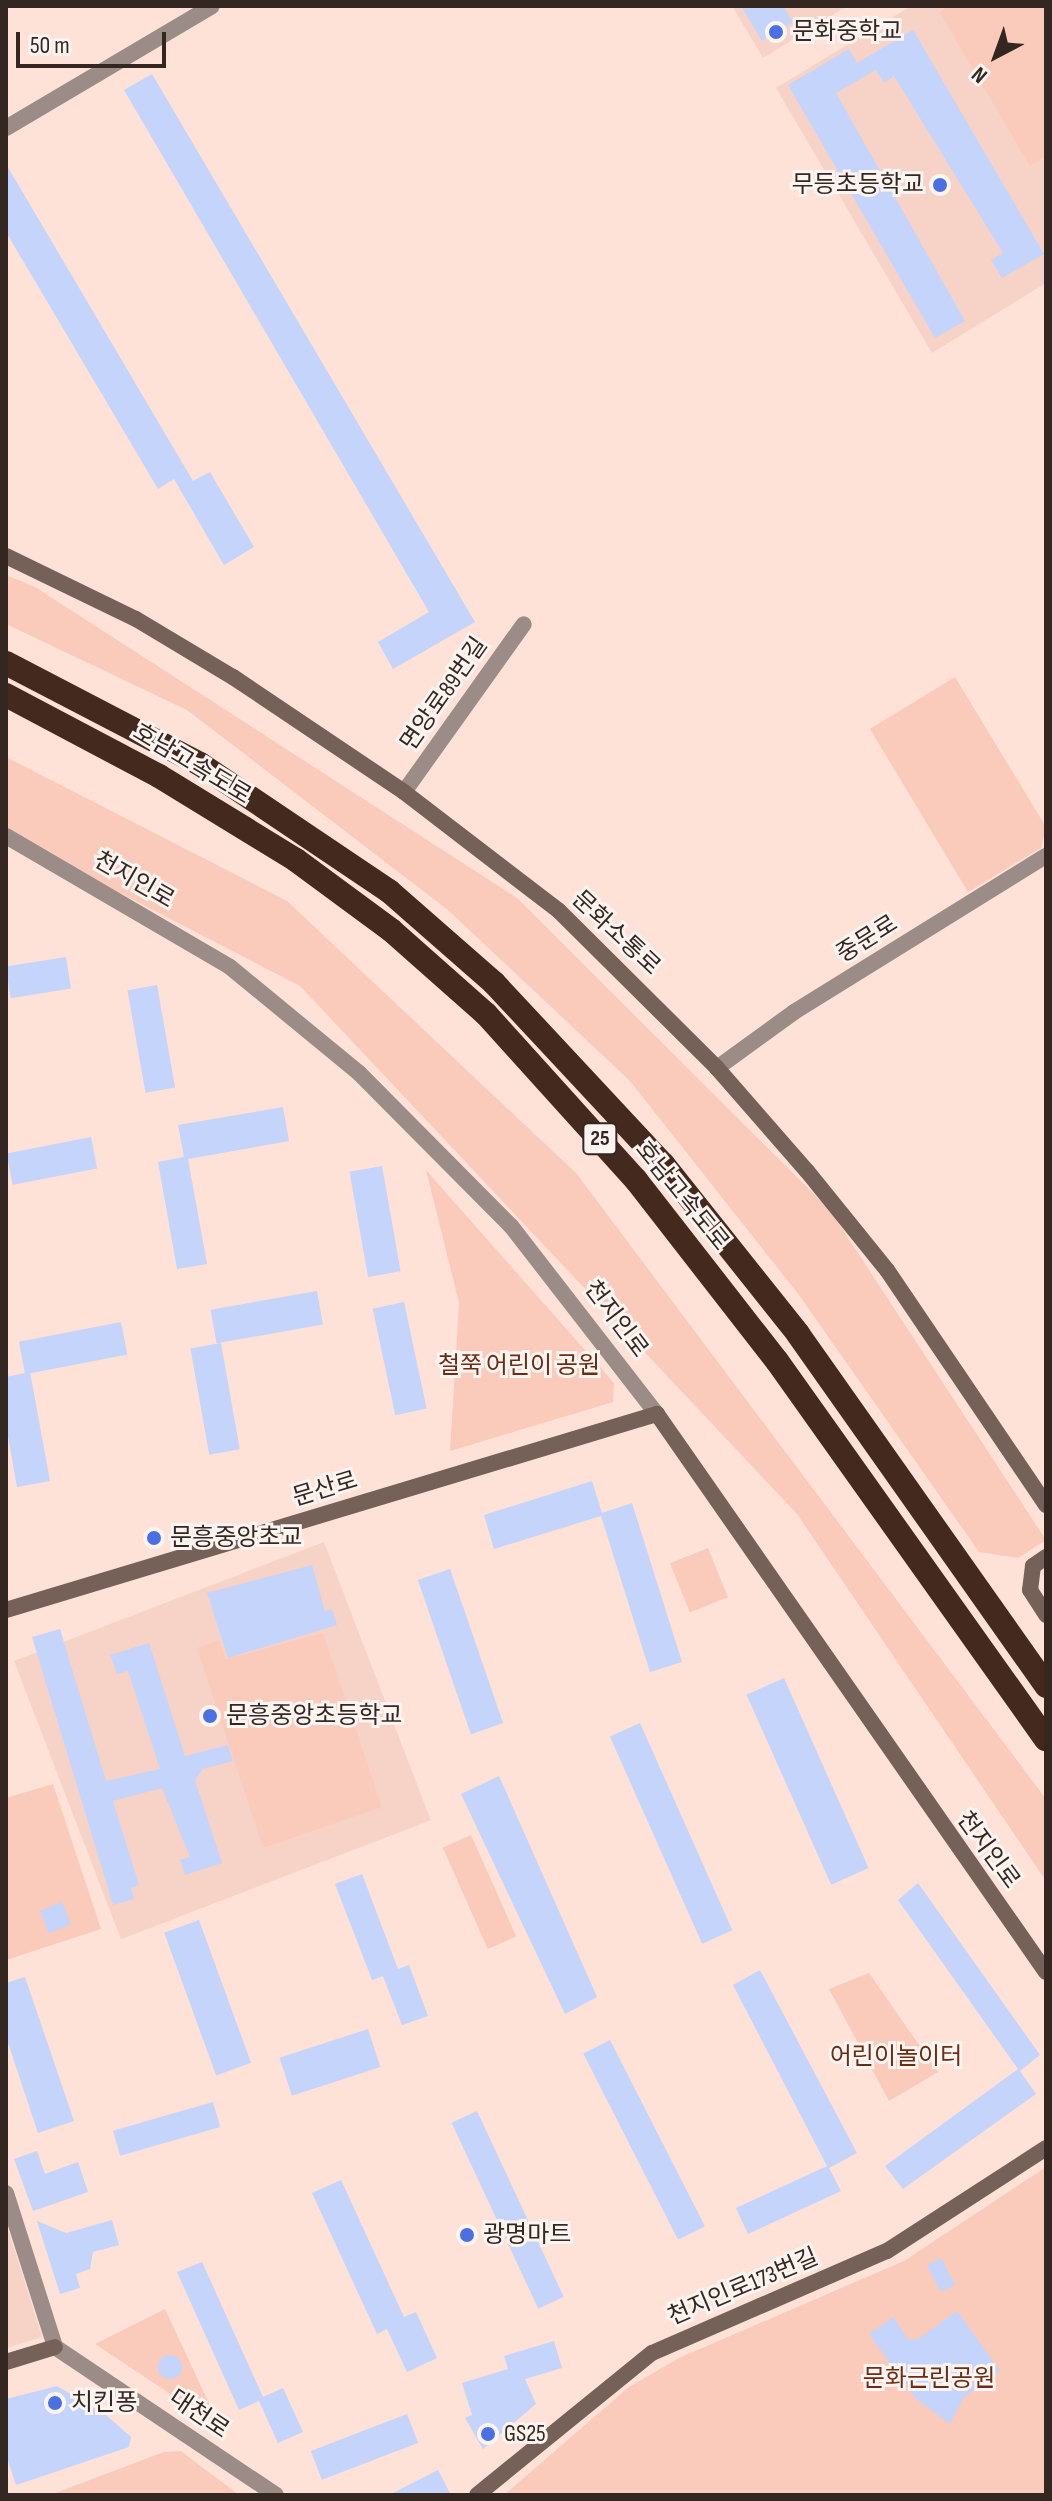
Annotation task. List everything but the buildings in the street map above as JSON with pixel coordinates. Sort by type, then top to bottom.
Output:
[{"type":"highway","name":"호남고속도로","points":[[6,663],[187,757],[296,827],[389,891],[505,993],[663,1164],[798,1334],[1046,1686]]},
{"type":"highway","name":"호남고속도로","points":[[6,695],[159,776],[296,860],[391,930],[486,1014],[636,1180],[777,1361],[1046,1739]]},
{"type":"street","points":[[6,128],[212,6]]},
{"type":"street","name":"문화소통로","points":[[6,556],[174,641],[404,792],[559,911],[717,1068],[887,1270],[1046,1505]]},
{"type":"street","name":"면앙로89번길","points":[[404,792],[524,624]]},
{"type":"street","name":"천지인로","points":[[6,836],[230,967],[317,1036],[511,1226],[657,1414],[1046,1972]]},
{"type":"street","name":"중문로","points":[[717,1068],[794,1012],[1046,856]]},
{"type":"street","name":"문산로","points":[[6,1610],[657,1414]]},
{"type":"street","points":[[1046,1557],[1033,1566],[1030,1590],[1046,1615]]},
{"type":"street","name":"천지인로173번길","points":[[477,2495],[652,2353],[887,2251],[1046,2148]]},
{"type":"street","points":[[6,2193],[55,2347],[6,2362]]},
{"type":"street","name":"대천로","points":[[55,2347],[276,2495]]},
{"type":"shaded area","name":"문화중학교","points":[[732,6],[847,6],[763,58]]},
{"type":"shaded area","name":"무등초등학교","points":[[911,6],[1046,6],[1046,283],[932,353],[776,88]]},
{"type":"shaded area","name":"문흥중앙초등학교","points":[[324,1542],[431,1820],[121,1939],[14,1661]]},
{"type":"shaded area","points":[[6,2223],[42,2337],[6,2348]]},
{"type":"green space","points":[[949,6],[1046,6],[1046,156],[1030,166],[939,12]]},
{"type":"green space","points":[[6,575],[35,587],[517,898],[829,1209],[1046,1540],[1018,1558],[979,1552],[799,1295],[630,1081],[448,910],[187,710],[6,624]]},
{"type":"green space","points":[[955,677],[1046,827],[1041,848],[968,892],[870,729]]},
{"type":"green space","points":[[6,757],[287,901],[576,1173],[1046,1799],[1046,1881],[797,1514],[300,986],[6,834]]},
{"type":"green space","name":"철쭉 어린이 공원","points":[[426,1170],[614,1383],[613,1402],[450,1451],[459,1303]]},
{"type":"green space","points":[[708,1548],[728,1597],[690,1612],[670,1563]]},
{"type":"green space","points":[[323,1633],[382,1807],[263,1848],[197,1648],[219,1640],[226,1659]]},
{"type":"green space","points":[[53,1784],[101,1929],[6,1960],[6,1798]]},
{"type":"green space","points":[[471,1835],[516,1936],[488,1949],[443,1848]]},
{"type":"green space","name":"어린이놀이터","points":[[869,1973],[938,2072],[889,2101],[829,1989]]},
{"type":"green space","name":"문화근린공원","points":[[1046,2167],[1046,2495],[504,2495],[629,2387],[679,2358],[904,2261]]},
{"type":"green space","points":[[165,2309],[220,2427],[95,2344]]},
{"type":"green space","points":[[181,2451],[239,2495],[50,2495],[164,2452]]},
{"type":"place","name":"문화중학교","points":[[776,32]]},
{"type":"place","name":"무등초등학교","points":[[940,185]]},
{"type":"place","name":"문흥중앙초교","points":[[154,1538]]},
{"type":"place","name":"문흥중앙초등학교","points":[[210,1716]]},
{"type":"place","name":"광명마트","points":[[467,2235]]},
{"type":"place","name":"치킨퐁","points":[[55,2403]]},
{"type":"place","name":"GS25","points":[[488,2434]]}]
